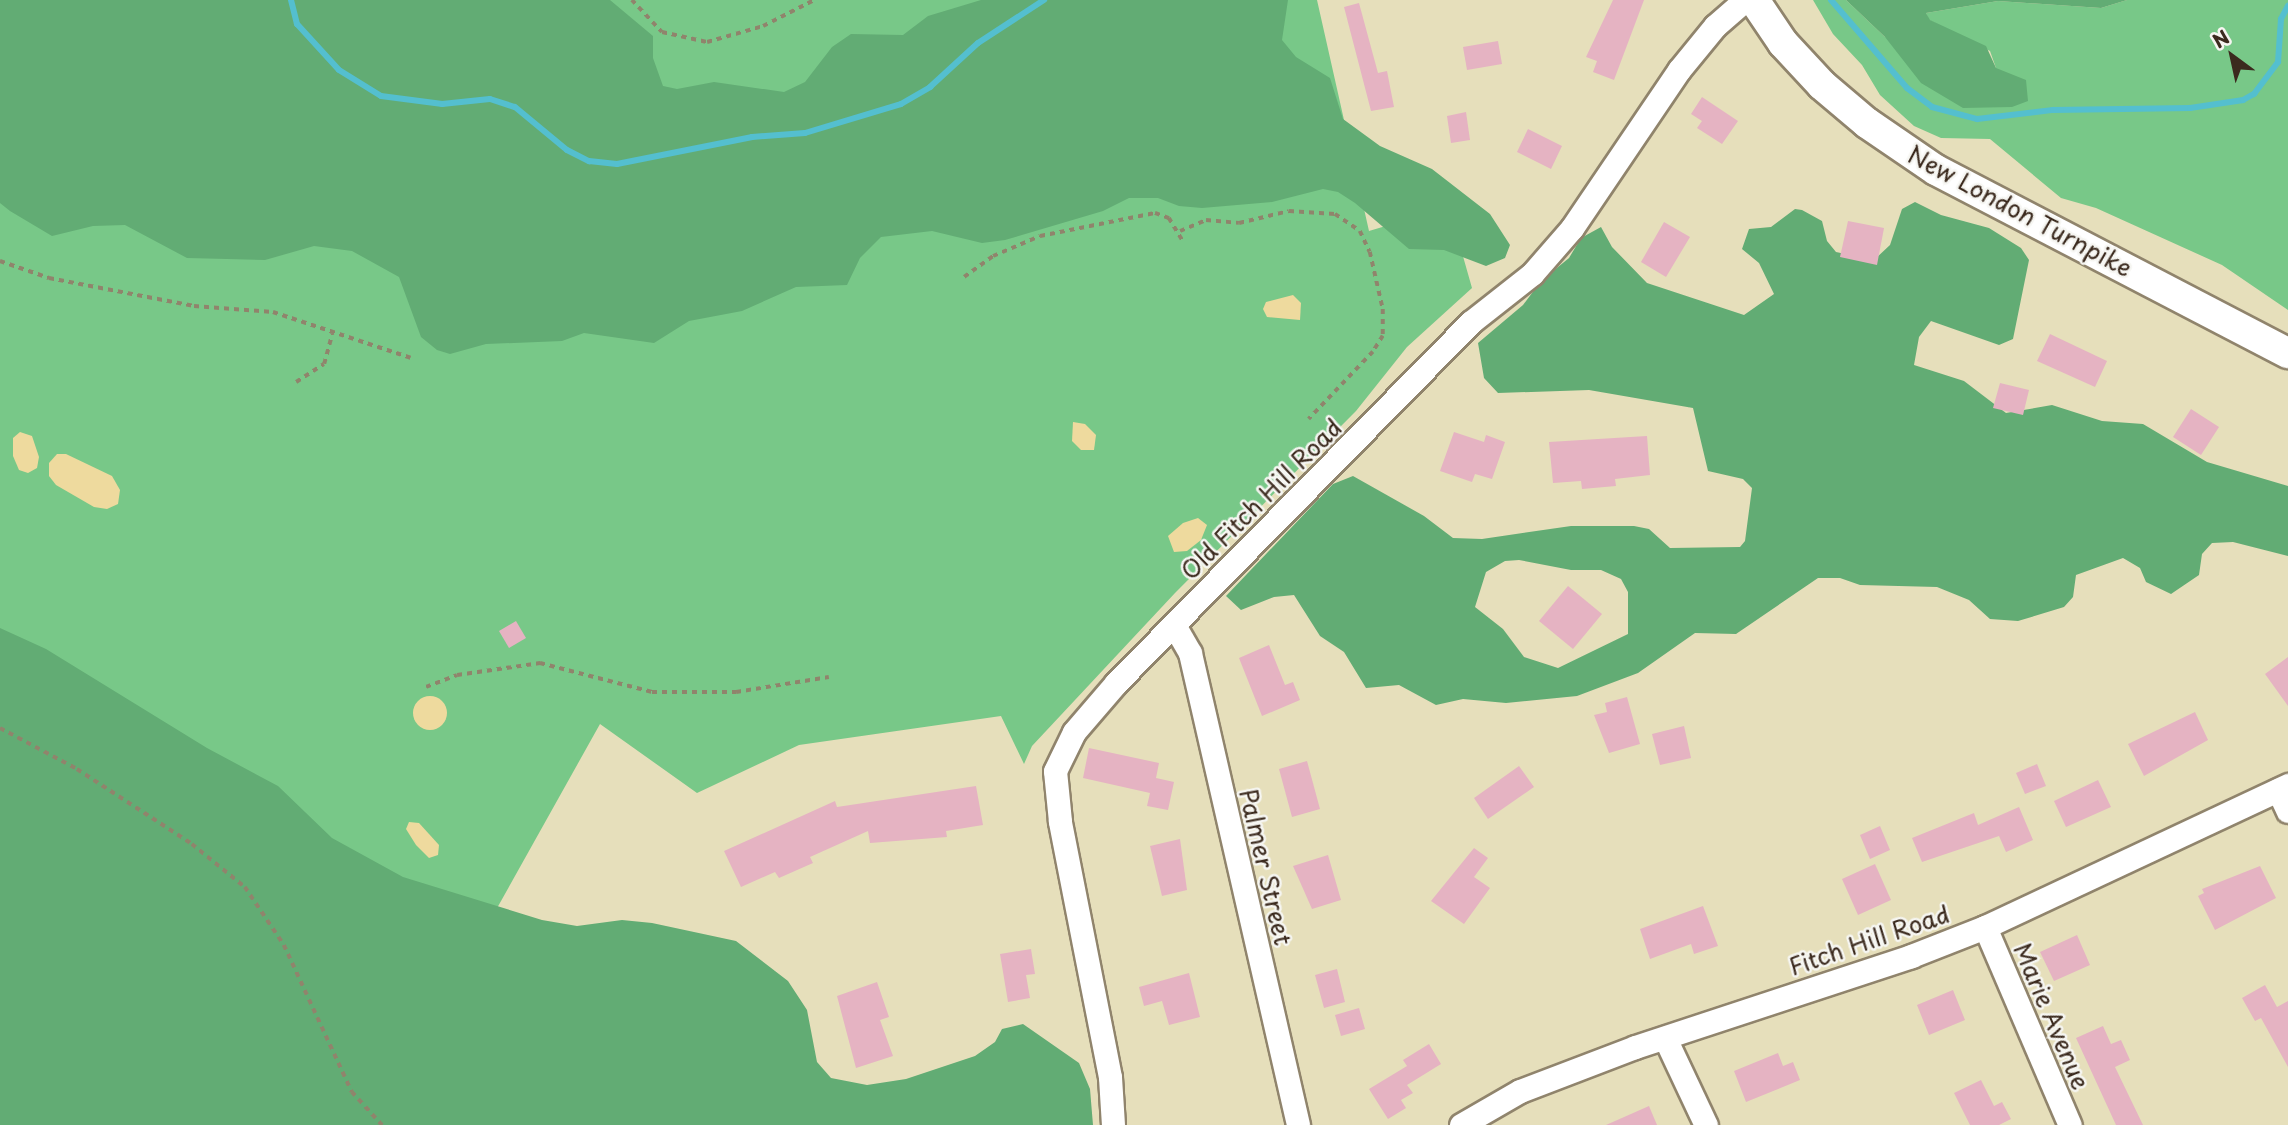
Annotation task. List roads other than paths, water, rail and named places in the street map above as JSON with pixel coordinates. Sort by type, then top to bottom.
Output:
[{"type":"main road","name":"New London Turnpike","points":[[1754,0],[1783,43],[1822,85],[1867,123],[1936,170],[2288,354]]},
{"type":"street","name":"Old Fitch Hill Road","points":[[1114,1125],[1110,1077],[1060,821],[1055,771],[1074,732],[1174,625],[1471,322],[1532,274],[1572,228],[1679,70],[1715,26],[1745,0]]},
{"type":"street","name":"Palmer Street","points":[[1174,625],[1190,653],[1298,1125]]},
{"type":"street","points":[[2283,788],[2288,811]]},
{"type":"street","name":"Fitch Hill Road","points":[[1461,1125],[1520,1091],[1665,1038],[1911,956],[1985,927],[2283,788]]},
{"type":"street","name":"Marie Avenue","points":[[1985,927],[2070,1125]]},
{"type":"street","points":[[1665,1038],[1706,1125]]},
{"type":"waterway","points":[[291,0],[297,24],[339,70],[381,96],[442,104],[490,99],[515,107],[567,150],[589,161],[617,164],[752,137],[805,133],[901,104],[930,87],[978,43],[1044,0]]},
{"type":"waterway","points":[[1831,0],[1907,88],[1932,107],[1977,119],[2053,110],[2190,108],[2243,100],[2254,94],[2278,62],[2281,19],[2288,6]]}]
